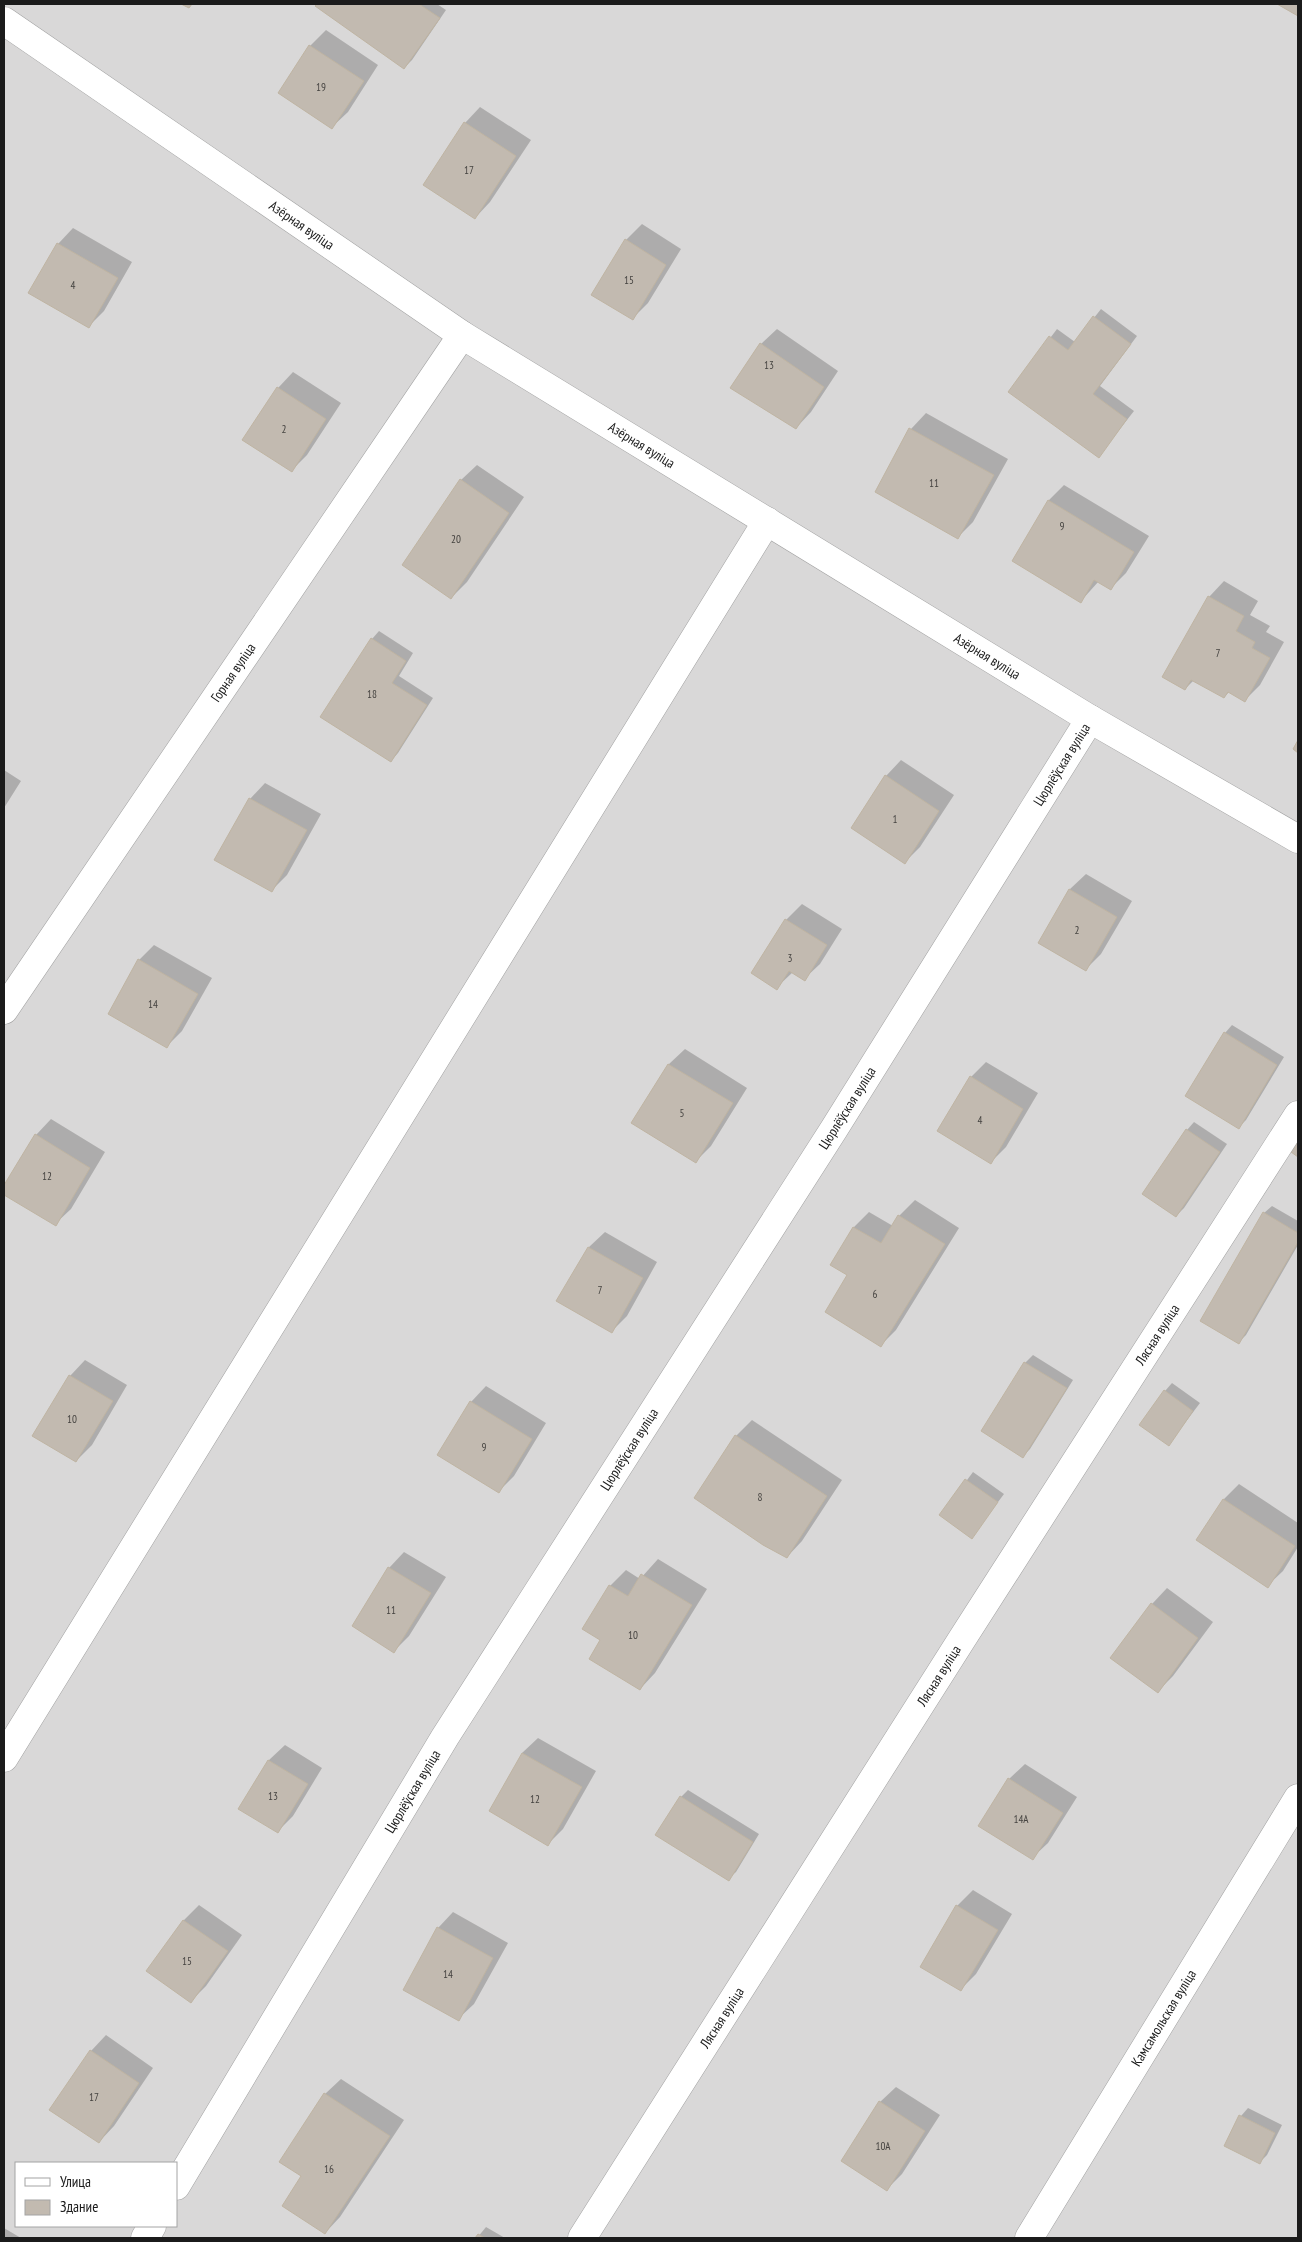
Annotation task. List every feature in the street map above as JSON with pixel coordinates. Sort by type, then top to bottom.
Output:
[{"type":"street","name":"Азёрная вуліца","points":[[4,21],[462,335],[1090,719],[1298,839]]},
{"type":"street","name":"Горная вуліца","points":[[4,1010],[462,335]]},
{"type":"street","points":[[4,1758],[767,520]]},
{"type":"street","name":"Цюрлёўская вуліца","points":[[178,2183],[444,1737],[834,1129],[1090,719]]},
{"type":"street","name":"Лясная вуліца","points":[[582,2238],[962,1639],[1298,1115]]},
{"type":"street","name":"Камсамольская вуліца","points":[[1028,2238],[1298,1798]]},
{"type":"street","points":[[145,2238],[151,2227]]},
{"type":"shaded area","points":[[4,4],[1298,4],[1298,2238],[4,2238]]},
{"type":"building","points":[[181,4],[192,4],[189,8]]},
{"type":"building","points":[[317,4],[419,4],[440,18],[404,69],[315,6]]},
{"type":"building","points":[[1277,4],[1298,4],[1298,16]]},
{"type":"building","points":[[309,45],[364,81],[332,129],[278,93]]},
{"type":"building","points":[[464,122],[516,156],[475,219],[423,185]]},
{"type":"building","points":[[625,239],[666,265],[633,320],[591,295]]},
{"type":"building","points":[[57,243],[118,278],[89,328],[28,293]]},
{"type":"building","points":[[1093,316],[1131,344],[1093,394],[1127,419],[1099,458],[1008,392],[1049,336],[1068,350]]},
{"type":"building","points":[[760,343],[824,387],[796,429],[730,388]]},
{"type":"building","points":[[277,387],[326,419],[292,472],[242,440]]},
{"type":"building","points":[[909,428],[994,475],[958,539],[875,492]]},
{"type":"building","points":[[460,479],[509,513],[451,599],[402,565]]},
{"type":"building","points":[[1048,500],[1134,552],[1111,590],[1094,580],[1081,603],[1012,561]]},
{"type":"building","points":[[1208,596],[1244,616],[1236,631],[1255,642],[1252,648],[1270,658],[1245,702],[1228,692],[1224,698],[1191,680],[1185,690],[1162,677]]},
{"type":"building","points":[[371,638],[406,661],[392,683],[427,705],[391,762],[320,717]]},
{"type":"building","points":[[1298,740],[1298,753],[1293,749]]},
{"type":"building","points":[[885,775],[939,811],[905,864],[851,828]]},
{"type":"building","points":[[249,798],[307,830],[272,892],[214,860]]},
{"type":"building","points":[[1069,889],[1117,917],[1086,971],[1038,943]]},
{"type":"building","points":[[785,919],[827,945],[805,981],[789,971],[777,990],[751,973]]},
{"type":"building","points":[[138,959],[198,994],[167,1048],[108,1014]]},
{"type":"building","points":[[1224,1032],[1277,1065],[1239,1129],[1185,1096]]},
{"type":"building","points":[[668,1064],[733,1103],[696,1163],[631,1123]]},
{"type":"building","points":[[970,1076],[1023,1109],[991,1164],[937,1131]]},
{"type":"building","points":[[1186,1129],[1220,1152],[1176,1217],[1142,1194]]},
{"type":"building","points":[[35,1134],[90,1168],[56,1226],[4,1195],[4,1185]]},
{"type":"building","points":[[1298,1141],[1298,1157],[1291,1152]]},
{"type":"building","points":[[1263,1212],[1298,1233],[1298,1242],[1239,1344],[1200,1321]]},
{"type":"building","points":[[898,1215],[945,1244],[881,1347],[825,1312],[847,1275],[830,1265],[853,1227],[881,1243]]},
{"type":"building","points":[[588,1247],[643,1278],[612,1333],[556,1301]]},
{"type":"building","points":[[1024,1362],[1067,1388],[1023,1458],[981,1431]]},
{"type":"building","points":[[69,1375],[113,1401],[76,1462],[32,1436]]},
{"type":"building","points":[[1164,1390],[1193,1411],[1169,1446],[1139,1425]]},
{"type":"building","points":[[470,1401],[532,1439],[499,1493],[437,1455]]},
{"type":"building","points":[[735,1435],[827,1496],[787,1558],[763,1545],[694,1498]]},
{"type":"building","points":[[965,1479],[998,1502],[972,1539],[939,1515]]},
{"type":"building","points":[[1223,1499],[1295,1546],[1268,1588],[1196,1540]]},
{"type":"building","points":[[388,1567],[431,1593],[394,1653],[352,1626]]},
{"type":"building","points":[[641,1574],[692,1605],[640,1690],[589,1659],[600,1640],[582,1629],[609,1585],[628,1596]]},
{"type":"building","points":[[1151,1603],[1198,1638],[1158,1693],[1110,1658]]},
{"type":"building","points":[[522,1753],[582,1787],[548,1846],[489,1811]]},
{"type":"building","points":[[268,1760],[308,1784],[278,1833],[238,1809]]},
{"type":"building","points":[[1008,1778],[1063,1813],[1033,1860],[978,1826]]},
{"type":"building","points":[[680,1796],[753,1842],[729,1881],[655,1835]]},
{"type":"building","points":[[956,1905],[998,1930],[961,1991],[920,1967]]},
{"type":"building","points":[[183,1920],[228,1951],[191,2003],[146,1971]]},
{"type":"building","points":[[437,1927],[493,1958],[459,2021],[403,1990]]},
{"type":"building","points":[[90,2050],[139,2083],[99,2143],[49,2110]]},
{"type":"building","points":[[324,2093],[390,2136],[325,2234],[282,2206],[301,2176],[279,2162]]},
{"type":"building","points":[[879,2101],[925,2131],[887,2191],[841,2161]]},
{"type":"building","points":[[1239,2115],[1275,2133],[1260,2164],[1224,2146]]},
{"type":"building","points":[[478,2234],[485,2238],[475,2238]]}]
